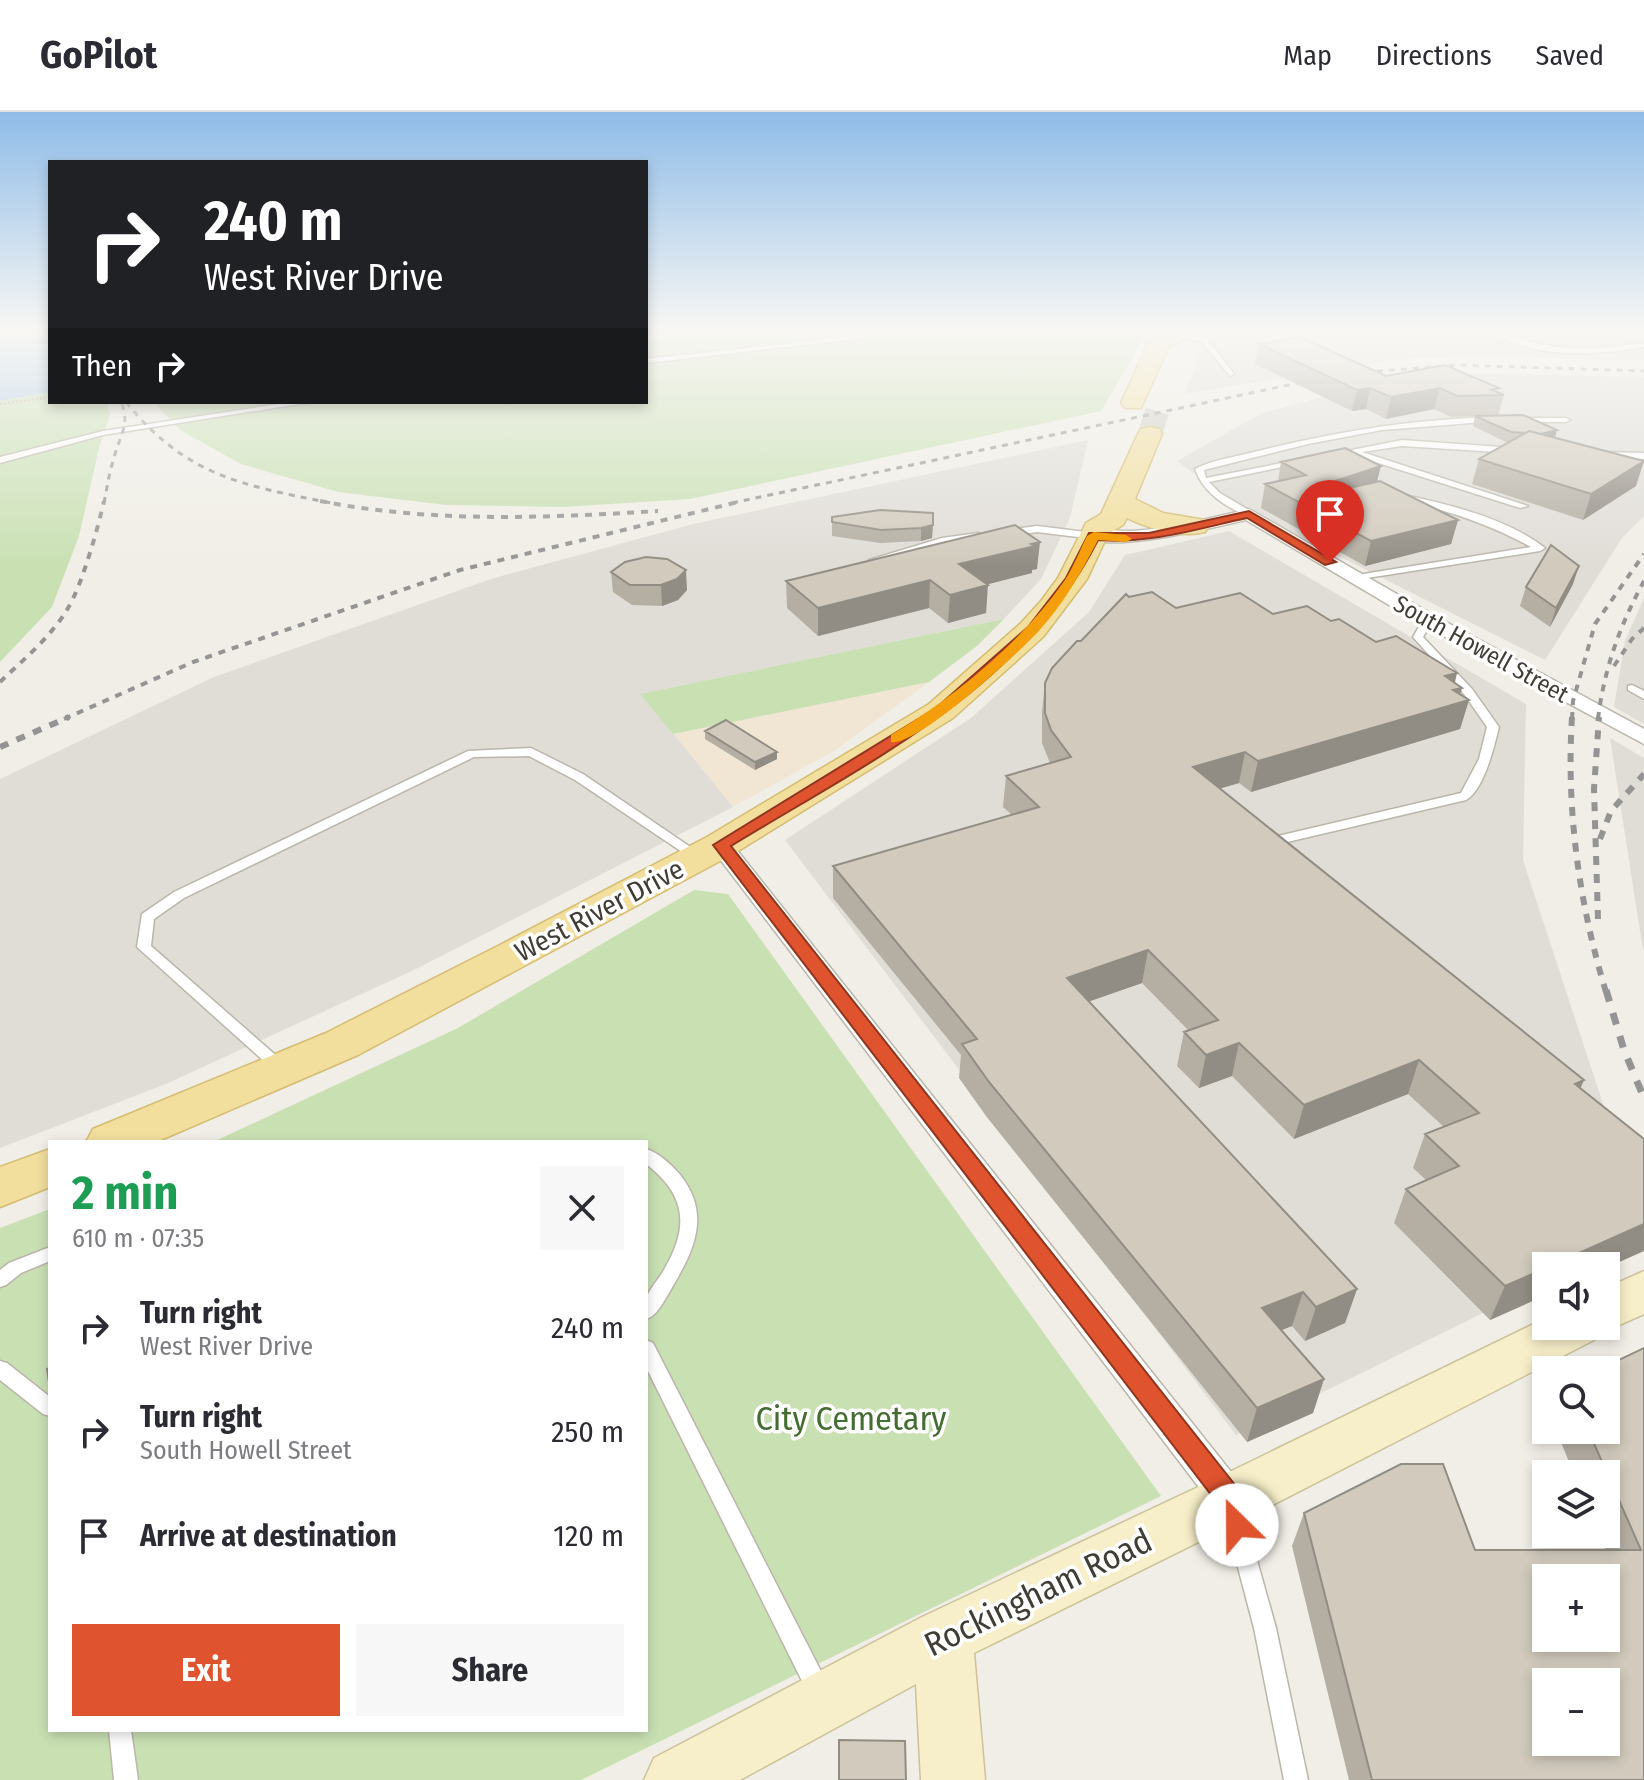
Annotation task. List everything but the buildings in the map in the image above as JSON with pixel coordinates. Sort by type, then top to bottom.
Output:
[{"type":"main road","name":"West River Drive","points":[[115,1140],[342,1044],[710,851],[941,711],[1032,630],[1072,579],[1150,434]]},
{"type":"main road","name":"West River Drive","points":[[1103,522],[1091,516],[1116,448]]},
{"type":"main road","points":[[1103,522],[1130,510],[1146,517],[1195,526]]},
{"type":"main road","points":[[1,1180],[48,1168]]},
{"type":"street","points":[[1103,522],[1129,539],[1249,514]]},
{"type":"street","name":"South Howell Street","points":[[1249,514],[1428,620],[1643,736]]},
{"type":"street","points":[[710,851],[1230,1499]]},
{"type":"street","points":[[1620,1304],[1644,1291]]},
{"type":"street","name":"Rockingham Road","points":[[676,1780],[943,1637],[1230,1499],[1548,1340]]},
{"type":"street","points":[[943,1637],[953,1780]]},
{"type":"lane","points":[[0,460],[103,433],[256,410]]},
{"type":"lane","points":[[1249,514],[1217,495],[1203,481],[1199,469],[1365,428],[1441,420],[1566,420]]},
{"type":"lane","points":[[1321,457],[1402,443],[1527,450]]},
{"type":"lane","points":[[1350,451],[1523,506]]},
{"type":"lane","points":[[1590,454],[1644,456]]},
{"type":"lane","points":[[1203,481],[1306,460]]},
{"type":"lane","points":[[1357,578],[1540,548],[1508,530],[1449,505],[1390,496]]},
{"type":"lane","points":[[857,565],[958,539],[1103,522]]},
{"type":"lane","points":[[1283,839],[1466,796],[1485,759],[1493,727],[1481,704],[1443,668],[1418,637],[1428,620]]},
{"type":"lane","points":[[1632,688],[1644,696]]},
{"type":"lane","points":[[282,1070],[144,947],[147,917],[179,895],[472,754],[531,752],[710,851]]},
{"type":"lane","points":[[648,1156],[667,1168],[681,1187],[690,1206],[691,1227],[683,1255],[648,1309]]},
{"type":"lane","points":[[0,1280],[15,1268],[48,1255]]},
{"type":"lane","points":[[648,1352],[824,1702]]},
{"type":"lane","points":[[0,1369],[48,1406]]},
{"type":"lane","points":[[1230,1499],[1265,1628],[1296,1780]]},
{"type":"lane","points":[[120,1732],[126,1780]]},
{"type":"shaded area","points":[[1274,410],[1644,410],[1644,516],[1622,538],[1545,660],[1240,506],[1177,461],[1262,413]]},
{"type":"shaded area","points":[[1088,440],[1070,518],[1041,579],[1004,619],[641,694],[733,807],[416,969],[166,1084],[0,1148],[0,779],[214,677],[494,578],[693,524]]},
{"type":"shaded area","points":[[1229,531],[1526,704],[1523,860],[1644,1229],[1583,1252],[1532,1252],[1532,1289],[1236,1435],[785,840],[971,718],[1089,612],[1125,555]]},
{"type":"shaded area","points":[[1644,598],[1644,724],[1614,707],[1625,641]]},
{"type":"shaded area","points":[[929,682],[834,751],[733,807],[673,734]]},
{"type":"shaded area","points":[[1610,738],[1644,758],[1644,952],[1642,944]]},
{"type":"green space","points":[[0,410],[109,410],[79,536],[52,607],[0,662]]},
{"type":"green space","points":[[161,410],[1102,410],[690,499],[562,507],[446,505],[338,492],[241,464],[180,430]]},
{"type":"green space","points":[[1004,619],[977,646],[929,682],[673,734],[640,694]]},
{"type":"green space","name":"City Cemetary","points":[[694,890],[728,894],[1161,1496],[581,1780],[0,1780],[0,1228],[48,1210],[48,1732],[648,1732],[648,1140],[217,1140],[458,1028]]},
{"type":"tunnel","points":[[1150,434],[1158,410]]},
{"type":"railway","points":[[104,503],[124,424],[124,410]]},
{"type":"railway","points":[[133,410],[171,446],[217,474],[269,490],[327,502]]},
{"type":"railway","points":[[732,503],[1172,410]]},
{"type":"railway","points":[[0,682],[46,638],[68,608],[84,571],[104,501]]},
{"type":"railway","points":[[320,501],[327,502]]},
{"type":"railway","points":[[64,719],[193,662],[460,570],[742,501]]},
{"type":"railway","points":[[327,502],[447,516],[531,517],[658,511]]},
{"type":"railway","points":[[1572,719],[1573,701],[1595,624],[1644,554]]},
{"type":"railway","points":[[1598,719],[1614,648],[1644,581]]},
{"type":"railway","points":[[1614,666],[1632,639],[1644,628]]},
{"type":"railway","points":[[0,747],[69,717]]},
{"type":"railway","points":[[1572,717],[1571,786],[1577,856],[1588,925],[1606,992]]},
{"type":"railway","points":[[1598,919],[1594,789],[1599,717]]},
{"type":"railway","points":[[1600,839],[1611,811],[1644,774]]},
{"type":"railway","points":[[1606,990],[1624,1050],[1644,1098]]},
{"type":"slow traffic","points":[[897,738],[941,711],[1032,630],[1072,579],[1094,536],[1126,539]]},
{"type":"route","points":[[1237,1525],[1230,1499],[721,845],[941,711],[1032,630],[1072,579],[1094,536],[1129,539],[1249,514],[1330,562]]}]
